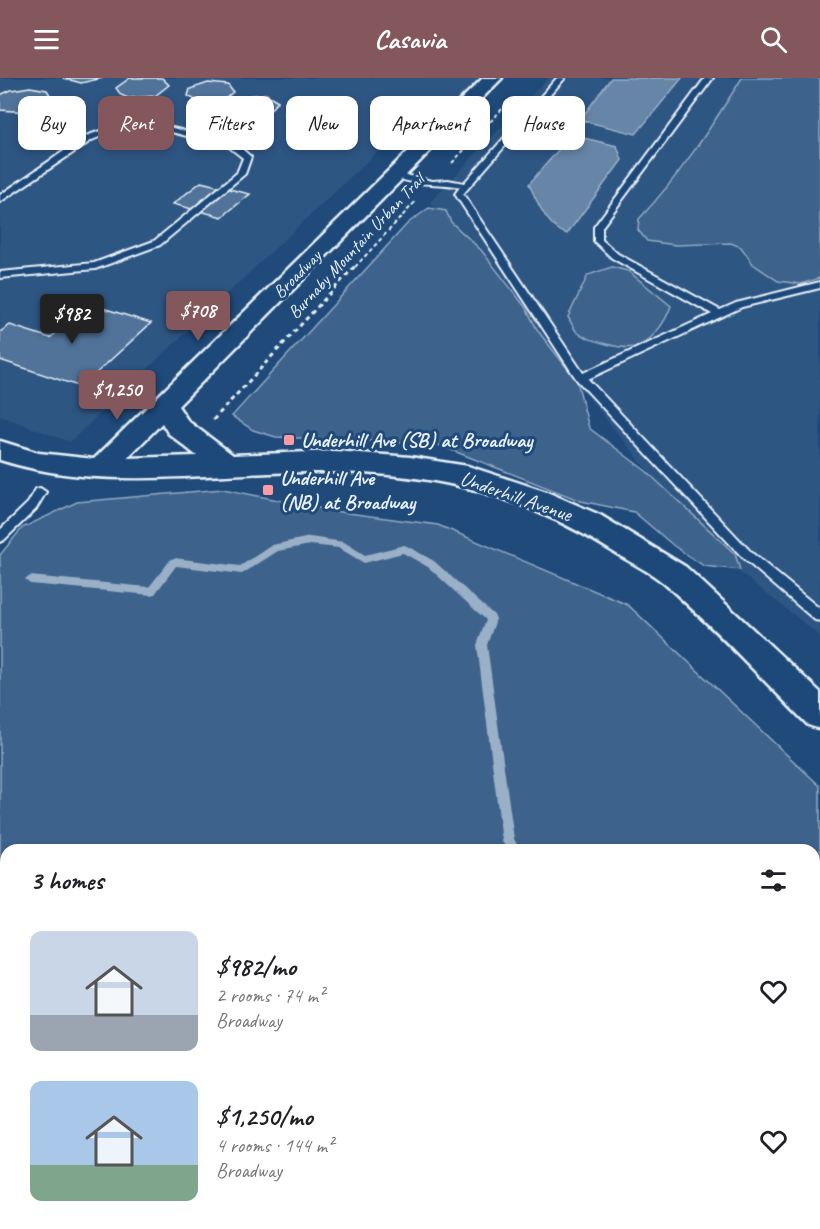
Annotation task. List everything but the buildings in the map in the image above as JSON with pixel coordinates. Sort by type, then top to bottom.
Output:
[{"type":"street","name":"Broadway","points":[[100,469],[493,78]]},
{"type":"street","points":[[165,406],[178,427],[225,463]]},
{"type":"street","name":"Underhill Avenue","points":[[0,450],[37,462],[100,469],[335,461],[410,467],[468,476],[537,499],[590,523],[675,575],[820,714]]},
{"type":"lane","points":[[561,78],[459,194],[580,378],[748,556],[820,616]]},
{"type":"lane","points":[[709,78],[598,227],[598,241],[615,256],[719,314]]},
{"type":"lane","points":[[0,199],[89,138],[115,128],[160,127],[232,145],[247,156],[241,174],[157,243],[96,266],[0,275]]},
{"type":"lane","points":[[396,175],[432,183],[448,182],[465,186]]},
{"type":"lane","points":[[580,378],[739,305],[820,285]]},
{"type":"lane","points":[[0,537],[32,506],[40,492]]},
{"type":"path","name":"Burnaby Mountain Urban Trail","points":[[208,426],[502,108]]},
{"type":"shaded area","points":[[0,78],[483,78],[464,96],[370,96],[370,150],[379,150],[70,442],[0,416]]},
{"type":"shaded area","points":[[548,78],[820,78],[820,636],[713,551],[430,202],[479,150],[490,150],[490,139],[502,126],[502,150],[585,150],[585,96],[531,96]]},
{"type":"shaded area","points":[[611,78],[682,78],[636,134],[585,121],[585,113]]},
{"type":"shaded area","points":[[742,78],[820,78],[820,278],[801,284],[778,281],[753,264],[741,247],[731,243],[676,245],[647,241],[638,230],[639,219],[681,169]]},
{"type":"shaded area","points":[[585,138],[617,146],[622,160],[567,234],[548,220],[529,184],[558,150],[585,150]]},
{"type":"shaded area","points":[[429,208],[446,211],[451,222],[481,250],[526,308],[538,331],[577,381],[589,428],[646,471],[735,554],[740,570],[704,566],[674,546],[634,512],[581,501],[436,444],[276,437],[253,430],[232,416],[408,223]]},
{"type":"shaded area","points":[[612,267],[628,271],[671,306],[657,331],[641,345],[629,348],[614,346],[583,336],[575,330],[568,317],[588,275]]},
{"type":"shaded area","points":[[223,489],[333,511],[438,525],[628,605],[820,786],[820,844],[0,844],[0,555],[22,528],[77,502]]},
{"type":"waterway","points":[[30,580],[151,591],[174,562],[242,570],[275,548],[310,541],[341,545],[364,559],[404,549],[431,564],[491,619],[482,645],[510,844]]},
{"type":"place","name":"Underhill Ave (SB) at Broadway","points":[[289,440]]},
{"type":"place","name":"Underhill Ave (NB) at Broadway","points":[[268,490]]}]
